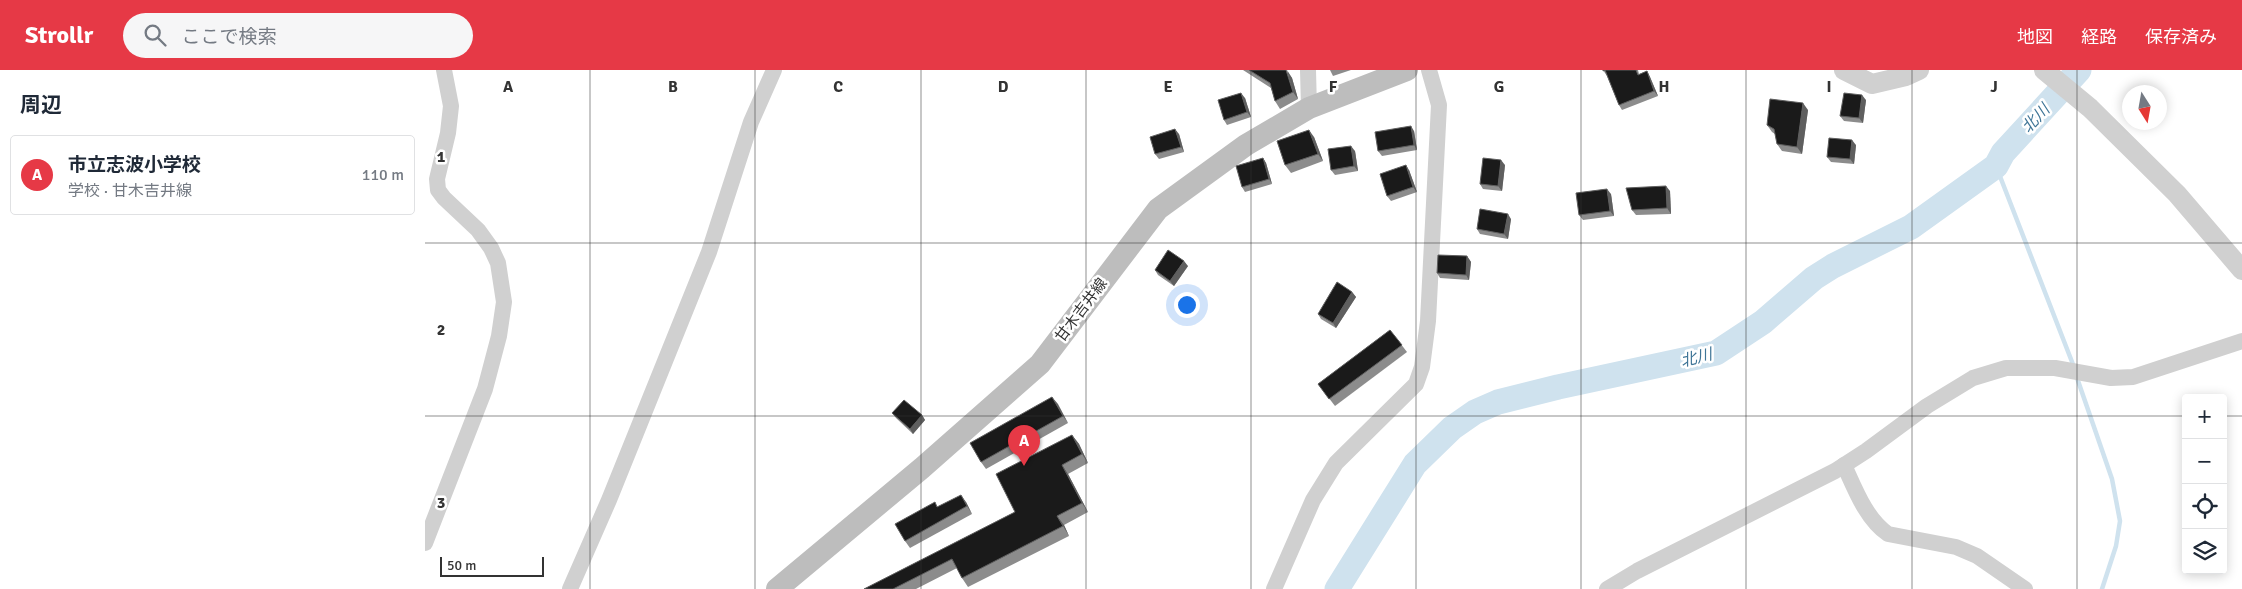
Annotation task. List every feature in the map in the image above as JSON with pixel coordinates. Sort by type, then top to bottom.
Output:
[{"type":"main road","name":"甘木吉井線","points":[[777,589],[922,468],[1040,364],[1157,210],[1246,145],[1309,108],[1407,70]]},
{"type":"street","points":[[425,543],[485,389],[499,336],[505,302],[498,263],[491,248],[479,230],[444,198],[438,190],[437,179],[448,133],[451,106],[444,70]]},
{"type":"street","points":[[570,589],[609,500],[695,289],[709,252],[751,122],[774,70]]},
{"type":"street","points":[[1308,70],[1309,108]]},
{"type":"street","points":[[1274,589],[1313,500],[1336,463],[1416,384],[1421,367],[1428,321],[1439,105],[1429,70]]},
{"type":"street","points":[[1844,70],[1872,84],[1906,76],[1919,70]]},
{"type":"street","points":[[2043,70],[2090,108],[2177,194],[2242,270]]},
{"type":"street","points":[[1607,589],[1637,571],[1867,452],[1927,406],[1973,378],[2006,368],[2055,368],[2111,378],[2133,378],[2242,342]]},
{"type":"street","points":[[1844,465],[1864,507],[1880,529],[1888,534],[1956,547],[1970,553],[2025,589]]},
{"type":"building","points":[[1249,70],[1286,70],[1293,92],[1275,101],[1270,83]]},
{"type":"building","points":[[1605,70],[1636,70],[1638,75],[1647,71],[1654,91],[1619,105]]},
{"type":"building","points":[[1241,93],[1247,112],[1224,120],[1218,100]]},
{"type":"building","points":[[1844,93],[1862,95],[1859,118],[1840,116]]},
{"type":"building","points":[[1770,99],[1803,103],[1797,147],[1777,144],[1774,129],[1767,125]]},
{"type":"building","points":[[1411,126],[1414,145],[1378,151],[1375,132]]},
{"type":"building","points":[[1175,129],[1181,147],[1155,154],[1150,137]]},
{"type":"building","points":[[1309,130],[1318,154],[1285,165],[1277,141]]},
{"type":"building","points":[[1829,138],[1852,140],[1850,159],[1827,157]]},
{"type":"building","points":[[1351,146],[1354,166],[1331,170],[1328,149]]},
{"type":"building","points":[[1263,158],[1269,179],[1242,187],[1236,166]]},
{"type":"building","points":[[1483,158],[1501,160],[1498,186],[1480,184]]},
{"type":"building","points":[[1406,165],[1413,187],[1387,196],[1380,174]]},
{"type":"building","points":[[1666,186],[1667,208],[1632,210],[1626,188]]},
{"type":"building","points":[[1607,189],[1610,211],[1579,215],[1576,193]]},
{"type":"building","points":[[1480,209],[1508,214],[1504,234],[1477,229]]},
{"type":"building","points":[[1168,250],[1184,261],[1170,281],[1155,270]]},
{"type":"building","points":[[1438,255],[1467,256],[1466,275],[1437,273]]},
{"type":"building","points":[[1337,282],[1352,292],[1333,323],[1318,314]]},
{"type":"building","points":[[1390,330],[1402,345],[1329,399],[1318,384]]},
{"type":"building","points":[[1052,397],[1063,416],[981,462],[970,443]]},
{"type":"building","points":[[904,400],[922,415],[910,429],[892,413]]},
{"type":"building","points":[[1072,435],[1082,454],[1062,465],[1082,503],[1057,516],[1063,526],[962,578],[952,559],[893,589],[864,589],[1015,512],[996,474]]},
{"type":"building","points":[[961,495],[967,506],[905,541],[895,524],[935,502],[937,507]]},
{"type":"waterway","name":"北川","points":[[1337,589],[1415,464],[1452,428],[1475,412],[1498,402],[1716,353],[1763,322],[1814,278],[1833,266],[1911,227],[1996,166],[2003,153],[2079,70]]},
{"type":"waterway","points":[[1996,166],[2074,367]]},
{"type":"waterway","points":[[2076,375],[2112,479],[2120,521],[2116,546],[2102,589]]},
{"type":"place","name":"市立志波小学校","points":[[1024,466]]}]
